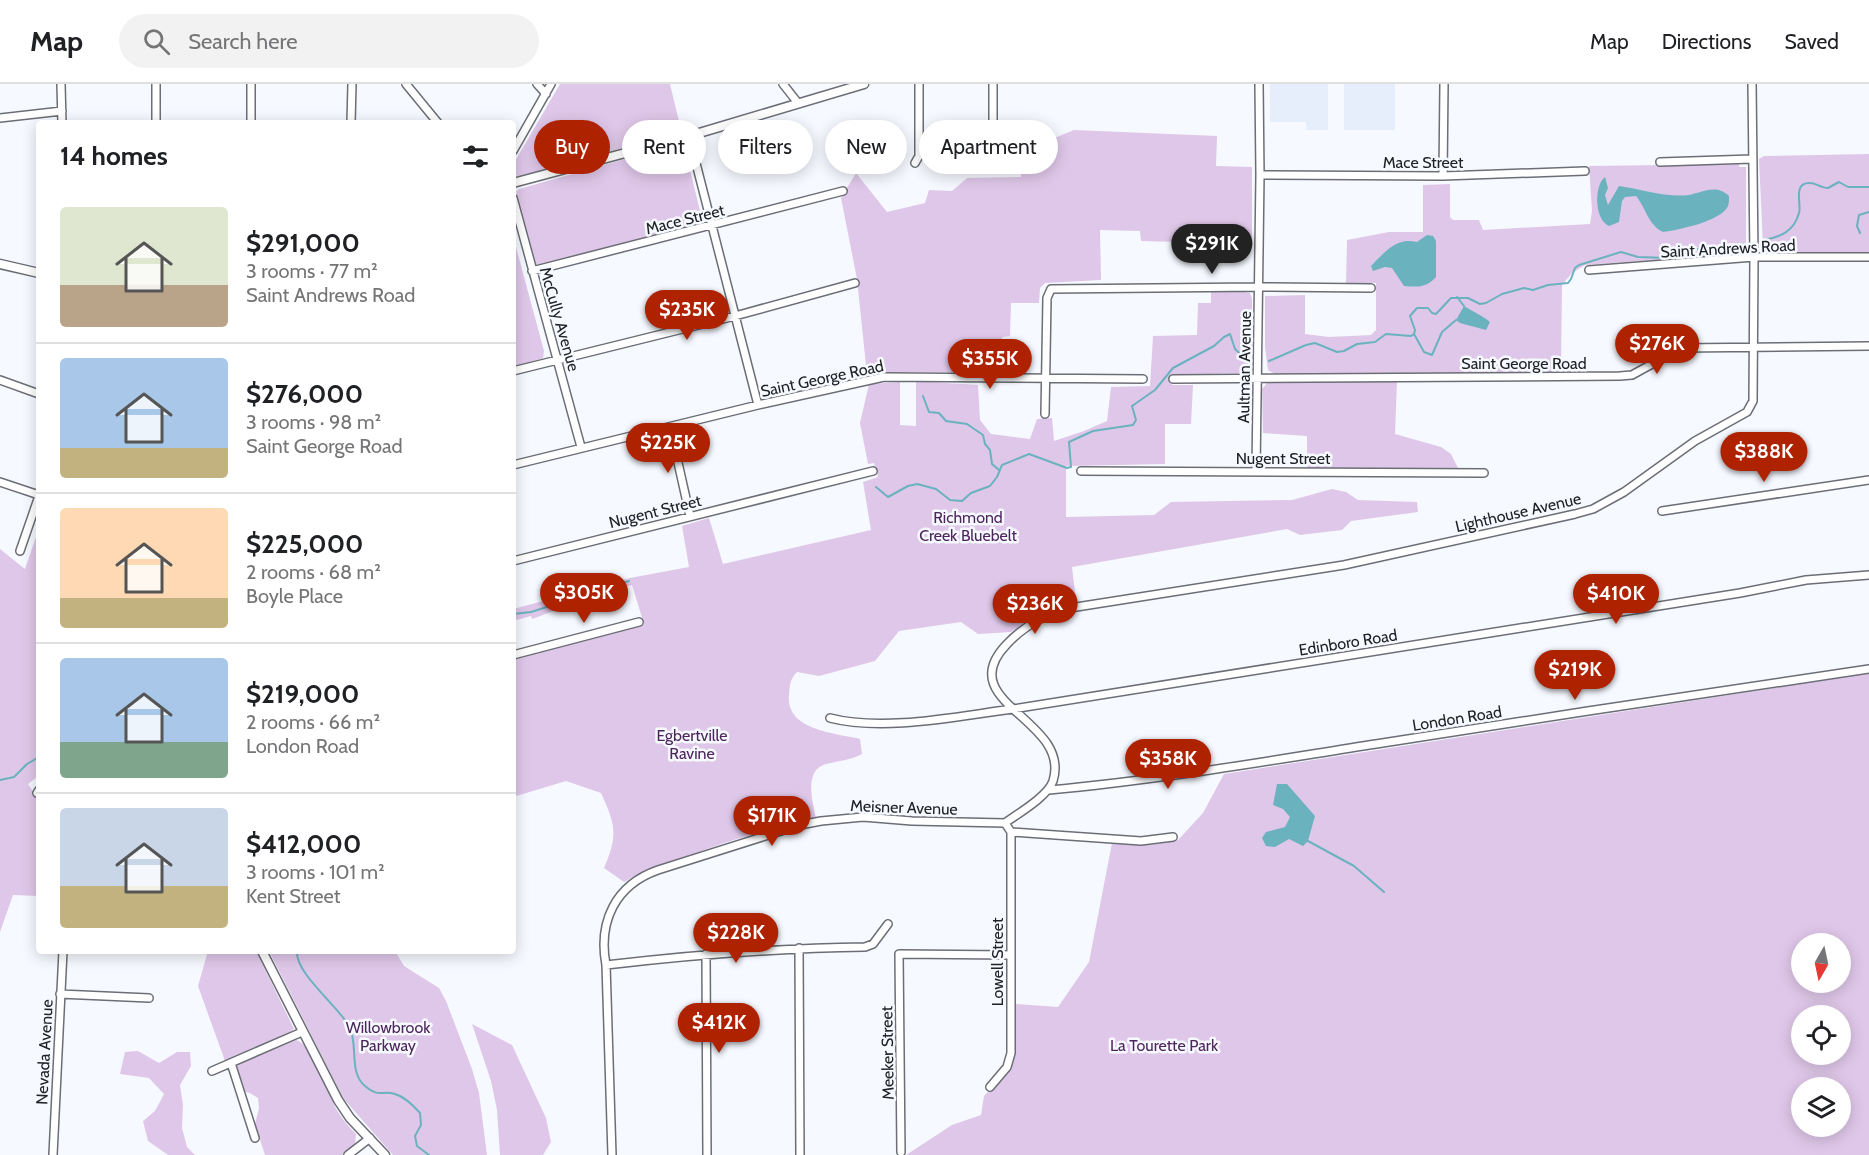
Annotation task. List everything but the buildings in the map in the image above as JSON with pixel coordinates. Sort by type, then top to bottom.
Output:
[{"type":"street","points":[[61,84],[62,120]]},
{"type":"street","points":[[156,84],[156,120]]},
{"type":"street","points":[[251,84],[251,120]]},
{"type":"street","points":[[351,120],[352,84]]},
{"type":"street","points":[[406,84],[436,120]]},
{"type":"street","points":[[537,84],[546,94]]},
{"type":"street","points":[[516,146],[551,84]]},
{"type":"street","points":[[783,84],[798,103]]},
{"type":"street","points":[[915,163],[919,156],[919,84]]},
{"type":"street","points":[[993,84],[993,120]]},
{"type":"street","name":"Aultman Avenue","points":[[1256,471],[1259,84]]},
{"type":"street","points":[[1443,176],[1444,84]]},
{"type":"street","name":"Lighthouse Avenue","points":[[1013,709],[1001,699],[993,682],[992,674],[996,657],[1016,634],[1054,612],[1344,565],[1593,509],[1624,492],[1695,441],[1747,412],[1753,401],[1752,84]]},
{"type":"street","points":[[706,131],[859,85]]},
{"type":"street","points":[[0,118],[62,111]]},
{"type":"street","points":[[516,182],[622,154]]},
{"type":"street","points":[[1660,162],[1752,159]]},
{"type":"street","name":"Mace Street","points":[[1260,175],[1443,176],[1585,171]]},
{"type":"street","points":[[699,174],[758,405]]},
{"type":"street","name":"Mace Street","points":[[532,271],[843,191]]},
{"type":"street","name":"McCully Avenue","points":[[516,210],[582,447]]},
{"type":"street","name":"Saint Andrews Road","points":[[1589,270],[1754,257],[1869,257]]},
{"type":"street","points":[[0,264],[36,272]]},
{"type":"street","points":[[516,371],[735,316],[855,282]]},
{"type":"street","points":[[1045,414],[1047,298],[1048,291],[1054,288],[1371,288]]},
{"type":"street","name":"Saint George Road","points":[[1173,379],[1620,376],[1632,375],[1681,348],[1869,346]]},
{"type":"street","points":[[1635,348],[1681,348]]},
{"type":"street","name":"Saint George Road","points":[[516,464],[758,405],[884,377],[1143,379]]},
{"type":"street","points":[[0,380],[36,393]]},
{"type":"street","points":[[670,427],[690,516]]},
{"type":"street","name":"Nugent Street","points":[[516,560],[873,471]]},
{"type":"street","name":"Nugent Street","points":[[1081,471],[1484,473]]},
{"type":"street","points":[[1662,511],[1869,480]]},
{"type":"street","points":[[0,482],[36,494]]},
{"type":"street","points":[[20,551],[36,504]]},
{"type":"street","name":"Edinboro Road","points":[[830,718],[853,723],[917,721],[1013,709],[1740,593],[1782,584],[1869,575]]},
{"type":"street","points":[[516,654],[639,622]]},
{"type":"street","name":"London Road","points":[[1049,790],[1133,782],[1226,769],[1690,695],[1869,669]]},
{"type":"street","points":[[1013,709],[1044,737],[1050,746],[1055,765],[1049,790],[1005,823],[1011,832],[1141,841],[1173,837]]},
{"type":"street","name":"Meisner Avenue","points":[[612,1155],[606,965],[603,939],[609,914],[621,894],[631,884],[652,873],[800,825],[821,821],[863,817],[912,821],[1005,823]]},
{"type":"street","name":"Lowell Street","points":[[990,1087],[1006,1067],[1011,1053],[1011,832]]},
{"type":"street","points":[[606,965],[706,954],[799,948],[865,947],[873,944],[888,924]]},
{"type":"street","points":[[799,948],[800,1155]]},
{"type":"street","name":"Nevada Avenue","points":[[53,1155],[63,954]]},
{"type":"street","points":[[263,954],[338,1100],[350,1118],[385,1155]]},
{"type":"street","points":[[706,954],[707,1155]]},
{"type":"street","name":"Meeker Street","points":[[901,1152],[899,954],[1011,955]]},
{"type":"street","points":[[60,994],[149,998]]},
{"type":"street","points":[[212,1071],[302,1032]]},
{"type":"street","points":[[231,1063],[255,1138]]},
{"type":"street","points":[[348,1155],[369,1138]]},
{"type":"shaded area","points":[[1270,84],[1328,84],[1328,130],[1306,130],[1306,122],[1270,122]]},
{"type":"shaded area","points":[[1344,84],[1395,84],[1395,130],[1344,130]]},
{"type":"green space","points":[[560,84],[670,84],[679,120],[622,120],[622,148],[610,151],[610,120],[539,120]]},
{"type":"green space","points":[[534,129],[534,172],[516,176],[516,160]]},
{"type":"green space","points":[[1074,130],[1217,136],[1216,166],[1252,167],[1252,244],[1141,241],[1140,231],[1100,230],[1101,280],[1045,283],[1040,288],[1039,303],[1011,303],[1010,336],[1002,337],[1001,373],[915,372],[867,375],[857,279],[841,198],[855,174],[887,212],[925,203],[929,190],[952,191],[967,178],[1058,174],[1058,137]]},
{"type":"green space","points":[[1869,154],[1869,253],[1770,253],[1763,246],[1759,159],[1764,156]]},
{"type":"green space","points":[[622,160],[622,174],[691,174],[703,223],[539,266],[534,262],[516,192],[519,189],[572,174],[610,174],[610,163]]},
{"type":"green space","points":[[1739,164],[1739,167],[1746,167],[1746,249],[1737,254],[1585,265],[1572,273],[1562,285],[1561,366],[1553,374],[1282,375],[1268,370],[1265,347],[1265,296],[1305,295],[1305,334],[1329,337],[1371,335],[1376,330],[1376,283],[1346,283],[1347,240],[1389,232],[1423,232],[1423,185],[1450,184],[1450,217],[1453,220],[1479,220],[1483,230],[1590,224],[1592,211],[1589,166]]},
{"type":"green space","points":[[516,247],[544,351],[543,358],[516,366]]},
{"type":"green space","points":[[1211,292],[1250,293],[1252,347],[1246,373],[1171,375],[1172,385],[1193,385],[1191,424],[1165,424],[1165,464],[1066,466],[1066,517],[1154,515],[1171,502],[1292,500],[1332,489],[1346,492],[1358,500],[1417,502],[1418,512],[1351,521],[1342,530],[1300,535],[1287,529],[1072,567],[1076,601],[1044,611],[1011,632],[978,634],[961,622],[899,631],[875,661],[819,676],[797,672],[791,682],[789,694],[790,706],[795,715],[813,728],[860,739],[862,754],[826,764],[814,773],[811,788],[816,818],[717,846],[654,868],[624,882],[604,868],[612,847],[613,830],[610,814],[601,793],[566,781],[516,796],[516,659],[644,624],[632,585],[567,601],[568,606],[532,619],[531,616],[516,620],[516,608],[630,578],[689,567],[682,526],[709,518],[723,564],[871,530],[863,482],[878,477],[874,463],[868,464],[860,423],[869,384],[900,382],[900,425],[916,426],[916,381],[978,385],[980,420],[991,434],[1030,439],[1037,419],[1052,418],[1054,441],[1107,421],[1111,387],[1150,386],[1153,336],[1197,335],[1198,303],[1211,303]]},
{"type":"green space","points":[[1397,381],[1395,434],[1441,447],[1451,454],[1459,470],[1307,469],[1307,436],[1263,433],[1262,389],[1268,382]]},
{"type":"green space","points":[[36,537],[36,778],[28,784],[36,796],[36,896],[13,895],[0,932],[0,549],[25,569]]},
{"type":"green space","name":"La Tourette Park","points":[[1869,673],[1869,1155],[906,1155],[952,1125],[981,1115],[984,1096],[1006,1073],[1011,1064],[1015,1004],[1058,1007],[1089,962],[1112,843],[1150,845],[1178,840],[1203,813],[1224,774]]},
{"type":"green space","points":[[207,954],[257,954],[294,1029],[283,1037],[225,1061],[198,986]]},
{"type":"green space","name":"Willowbrook Parkway","points":[[271,954],[397,954],[404,966],[439,988],[472,1069],[479,1093],[487,1155],[393,1155],[343,1098]]},
{"type":"green space","name":"Willowbrook Parkway","points":[[472,1024],[512,1045],[546,1118],[551,1142],[543,1155],[500,1155],[497,1110],[491,1081]]},
{"type":"green space","name":"Willowbrook Parkway","points":[[296,1040],[314,1060],[338,1112],[356,1134],[355,1145],[342,1155],[265,1155],[255,1124],[259,1108],[258,1098],[242,1091],[236,1066]]},
{"type":"green space","points":[[138,1051],[159,1063],[177,1052],[190,1052],[191,1066],[180,1085],[183,1105],[182,1128],[187,1147],[195,1155],[168,1155],[148,1141],[143,1121],[155,1111],[164,1094],[149,1078],[120,1074],[125,1052]]},
{"type":"water","points":[[1605,177],[1608,188],[1605,195],[1608,205],[1619,186],[1681,196],[1719,190],[1729,196],[1729,204],[1724,211],[1709,220],[1663,232],[1651,221],[1636,196],[1625,197],[1622,201],[1619,222],[1609,226],[1600,217],[1597,202],[1599,187]]},
{"type":"water","points":[[1427,235],[1433,236],[1436,241],[1436,277],[1429,283],[1404,286],[1392,268],[1385,267],[1373,271],[1371,266],[1391,247],[1403,242],[1417,242]]},
{"type":"water","points":[[1464,306],[1490,322],[1486,330],[1456,320]]},
{"type":"water","points":[[1277,784],[1287,784],[1315,816],[1308,841],[1303,846],[1289,839],[1275,847],[1266,846],[1262,838],[1266,832],[1285,827],[1290,817],[1283,809],[1273,805]]},
{"type":"waterway","points":[[1764,240],[1781,235],[1794,224],[1800,210],[1799,190],[1804,184],[1812,183],[1828,188],[1839,182],[1848,187],[1869,187]]},
{"type":"waterway","points":[[1860,233],[1857,226],[1859,215],[1869,212]]},
{"type":"waterway","points":[[1269,361],[1315,343],[1337,352],[1357,344],[1375,342],[1386,334],[1411,336],[1415,330],[1410,316],[1417,308],[1428,308],[1436,314],[1451,298],[1468,298],[1480,304],[1502,294],[1524,288],[1533,290],[1548,285],[1568,283],[1575,268],[1579,265],[1621,252],[1638,257],[1668,258],[1701,248],[1715,250],[1744,244]]},
{"type":"waterway","points":[[1457,297],[1464,306]]},
{"type":"waterway","points":[[1414,334],[1424,352],[1432,355],[1442,332],[1456,320]]},
{"type":"waterway","points":[[876,487],[888,497],[908,486],[917,484],[936,489],[950,500],[962,501],[971,493],[990,486],[1002,465],[1029,454],[1067,468],[1071,467],[1069,442],[1093,431],[1133,425],[1136,420],[1132,406],[1155,390],[1173,368],[1214,346],[1230,334],[1235,349],[1247,360]]},
{"type":"waterway","points":[[923,396],[929,412],[939,413],[946,421],[967,424],[983,435],[985,444],[990,450],[992,464],[999,470]]},
{"type":"waterway","points":[[516,614],[531,612],[629,581]]},
{"type":"waterway","points":[[0,780],[14,777],[36,759]]},
{"type":"waterway","points":[[1308,841],[1354,866],[1384,892]]},
{"type":"waterway","points":[[297,954],[298,960],[310,979],[349,1026],[352,1033],[355,1066],[360,1080],[374,1092],[391,1093],[402,1097],[420,1113],[421,1125],[415,1136],[417,1146],[429,1155]]},
{"type":"park label","name":"Richmond Creek Bluebelt","points":[[968,526]]},
{"type":"park label","name":"Egbertville Ravine","points":[[692,744]]}]
